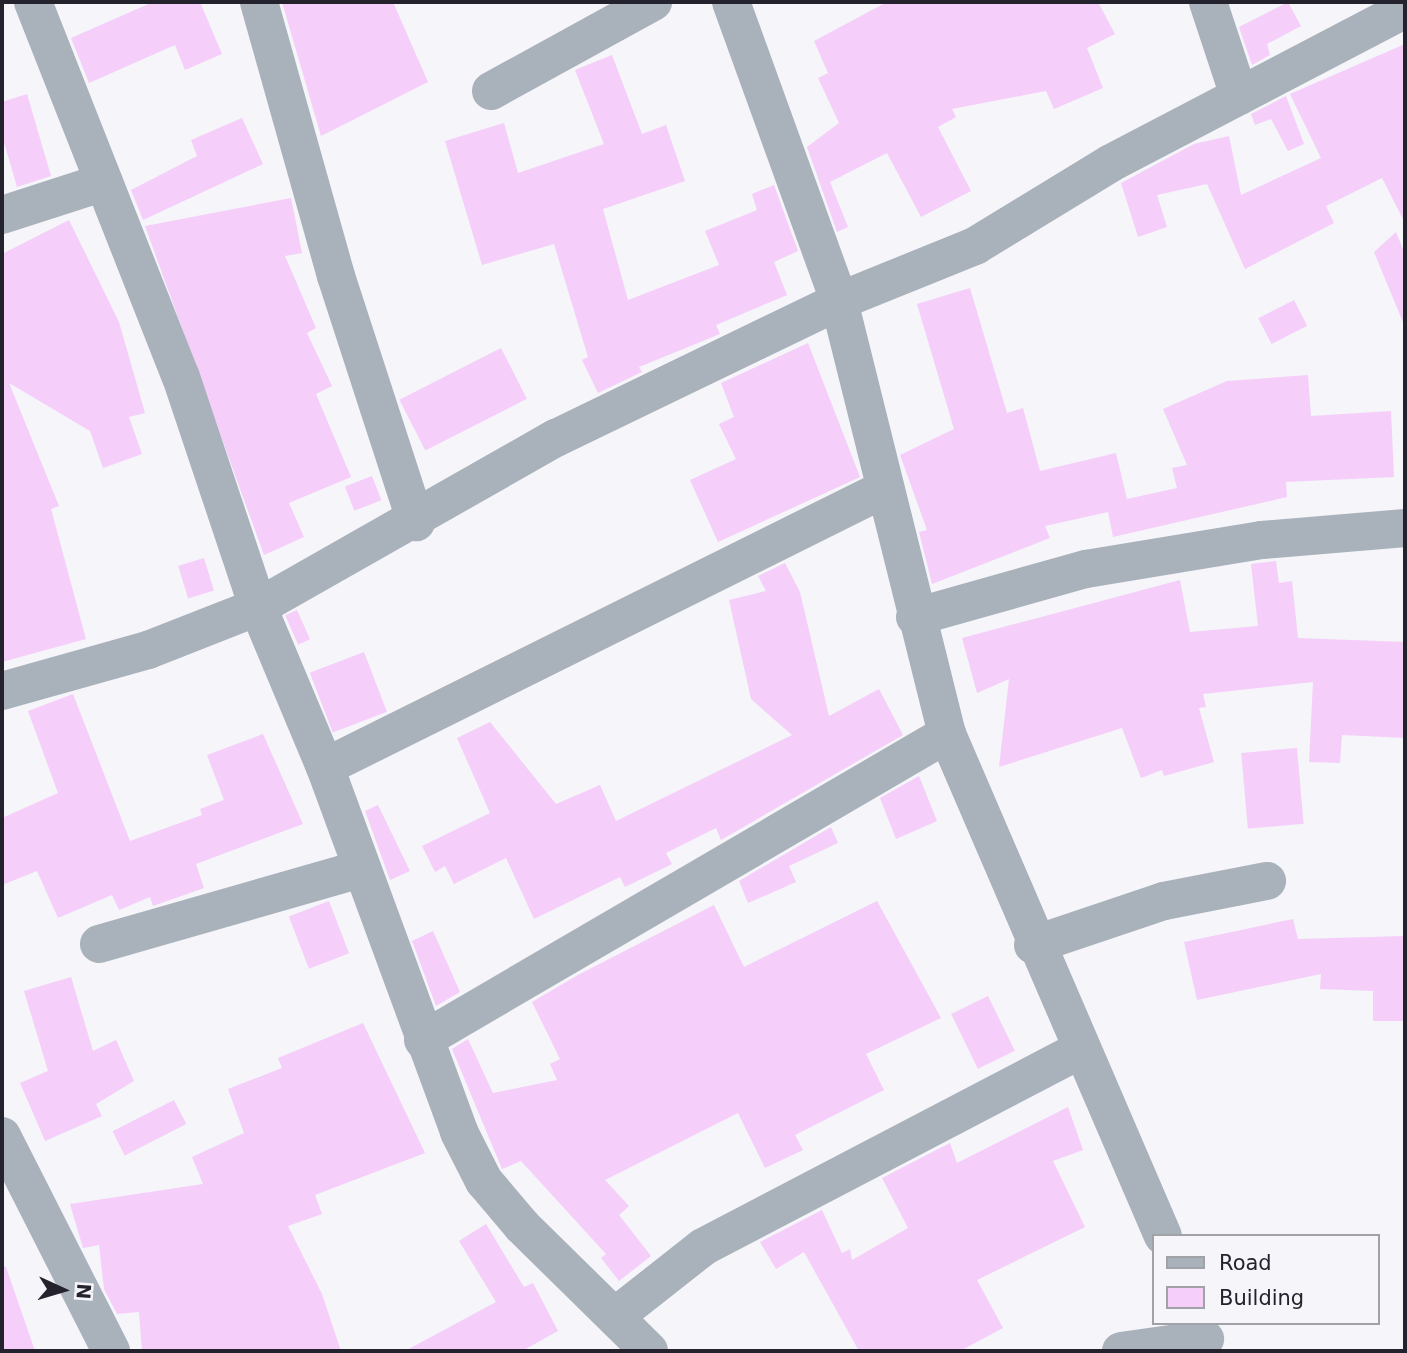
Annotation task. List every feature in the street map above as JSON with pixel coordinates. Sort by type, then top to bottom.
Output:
[{"type":"street","points":[[33,2],[181,377],[258,607],[325,766],[423,1040],[484,1181],[531,1235],[618,1314],[649,1351]]},
{"type":"street","points":[[259,2],[336,276],[416,522]]},
{"type":"street","points":[[491,91],[653,2]]},
{"type":"street","points":[[731,2],[839,301],[915,617],[947,734],[1033,945],[1162,1234]]},
{"type":"street","points":[[1208,2],[1239,96]]},
{"type":"street","points":[[2,691],[148,650],[258,607],[416,522],[556,438],[839,301],[975,246],[1111,163],[1405,9]]},
{"type":"street","points":[[2,215],[104,182]]},
{"type":"street","points":[[325,766],[884,489]]},
{"type":"street","points":[[915,617],[1086,569],[1262,540],[1405,528]]},
{"type":"street","points":[[423,1040],[947,734]]},
{"type":"street","points":[[99,944],[361,869]]},
{"type":"street","points":[[1033,945],[1164,901],[1267,881]]},
{"type":"street","points":[[618,1314],[703,1247],[1080,1050]]},
{"type":"street","points":[[2,1136],[111,1351]]},
{"type":"street","points":[[1121,1351],[1205,1338]]},
{"type":"building","points":[[153,2],[200,2],[222,54],[185,70],[175,45],[89,83],[71,38]]},
{"type":"building","points":[[282,2],[393,2],[428,82],[321,136]]},
{"type":"building","points":[[887,2],[1098,2],[1115,34],[1087,48],[1103,88],[1054,109],[1046,91],[952,109],[956,117],[938,127],[971,191],[921,217],[887,153],[830,182],[848,227],[837,232],[807,147],[839,123],[818,78],[828,73],[814,41]]},
{"type":"building","points":[[1288,2],[1301,26],[1267,44],[1270,55],[1252,65],[1239,27]]},
{"type":"building","points":[[1405,44],[1405,223],[1382,178],[1326,206],[1334,223],[1245,269],[1207,184],[1157,195],[1167,227],[1138,237],[1121,183],[1194,144],[1229,136],[1241,195],[1321,158],[1290,94]]},
{"type":"building","points":[[612,55],[642,134],[666,125],[685,181],[603,209],[628,300],[719,265],[705,231],[757,210],[752,194],[774,185],[798,251],[774,262],[787,295],[716,325],[720,334],[639,367],[642,372],[598,393],[582,360],[588,357],[554,244],[482,265],[445,141],[504,123],[518,173],[604,144],[575,70]]},
{"type":"building","points":[[27,94],[51,176],[17,187],[2,135],[2,102]]},
{"type":"building","points":[[1286,96],[1304,144],[1288,151],[1271,119],[1255,125],[1251,114]]},
{"type":"building","points":[[242,118],[263,164],[143,220],[131,190],[197,156],[191,140]]},
{"type":"building","points":[[291,198],[302,253],[285,256],[316,328],[307,333],[332,386],[316,394],[351,477],[289,503],[304,537],[264,555],[145,226]]},
{"type":"building","points":[[69,220],[119,322],[145,413],[129,417],[142,454],[103,468],[90,431],[9,383],[59,506],[51,509],[86,639],[2,662],[2,254]]},
{"type":"building","points":[[1396,232],[1405,254],[1405,327],[1374,252]]},
{"type":"building","points":[[970,288],[1007,413],[1023,408],[1040,471],[1116,453],[1127,499],[1177,488],[1172,468],[1187,465],[1163,409],[1227,381],[1308,375],[1311,416],[1391,411],[1394,477],[1286,482],[1287,497],[1113,537],[1108,512],[1045,526],[1050,538],[932,584],[919,532],[927,530],[900,455],[954,429],[917,304]]},
{"type":"building","points":[[1294,300],[1307,326],[1272,344],[1258,318]]},
{"type":"building","points":[[808,343],[860,477],[718,542],[690,480],[736,459],[719,424],[734,417],[721,383]]},
{"type":"building","points":[[501,348],[527,399],[425,451],[399,400]]},
{"type":"building","points":[[372,476],[381,500],[354,511],[345,486]]},
{"type":"building","points":[[204,558],[214,591],[188,598],[178,566]]},
{"type":"building","points":[[1276,561],[1279,583],[1292,581],[1298,638],[1405,642],[1405,738],[1342,735],[1340,763],[1309,762],[1313,682],[1203,694],[1206,707],[1199,708],[1214,762],[1164,776],[1162,770],[1141,778],[1122,728],[999,767],[1009,679],[977,693],[962,638],[1180,580],[1190,632],[1258,626],[1251,564]]},
{"type":"building","points":[[785,563],[800,592],[829,716],[879,689],[903,735],[721,840],[716,828],[666,853],[672,864],[625,887],[620,877],[534,919],[506,858],[454,884],[445,866],[435,872],[422,846],[490,813],[457,738],[490,722],[556,804],[600,785],[616,821],[792,735],[751,699],[729,600],[766,591],[758,576]]},
{"type":"building","points":[[297,610],[310,639],[298,645],[285,615]]},
{"type":"building","points":[[364,652],[387,712],[333,733],[310,673]]},
{"type":"building","points":[[73,694],[130,841],[202,815],[200,809],[224,800],[207,755],[263,734],[303,824],[196,864],[204,888],[153,906],[150,897],[119,910],[112,895],[58,918],[37,871],[2,885],[2,818],[58,793],[28,711]]},
{"type":"building","points":[[1297,748],[1304,824],[1248,829],[1241,753]]},
{"type":"building","points":[[919,776],[937,821],[896,839],[880,798]]},
{"type":"building","points":[[378,805],[410,871],[390,880],[365,811]]},
{"type":"building","points":[[831,827],[838,843],[789,866],[796,882],[748,903],[739,881]]},
{"type":"building","points":[[329,901],[349,953],[309,969],[289,916]]},
{"type":"building","points":[[877,901],[941,1018],[866,1054],[884,1090],[795,1135],[803,1150],[765,1168],[738,1113],[605,1180],[629,1206],[619,1215],[651,1256],[619,1281],[601,1258],[606,1254],[521,1161],[502,1169],[452,1049],[468,1039],[493,1093],[557,1080],[550,1064],[560,1059],[532,1002],[578,975],[714,905],[744,967]]},
{"type":"building","points":[[1293,919],[1298,939],[1405,936],[1405,1021],[1373,1021],[1373,991],[1320,989],[1321,974],[1197,1000],[1184,942]]},
{"type":"building","points":[[433,931],[460,992],[436,1006],[412,941]]},
{"type":"building","points":[[71,977],[93,1051],[116,1040],[134,1081],[96,1104],[102,1116],[45,1141],[20,1083],[48,1071],[24,991]]},
{"type":"building","points":[[988,996],[1015,1051],[978,1069],[951,1014]]},
{"type":"building","points":[[363,1023],[425,1153],[315,1195],[322,1214],[288,1226],[322,1294],[341,1351],[142,1351],[139,1312],[117,1314],[104,1289],[99,1245],[83,1248],[70,1204],[203,1184],[192,1157],[244,1133],[228,1089],[282,1068],[278,1058]]},
{"type":"building","points":[[174,1100],[186,1124],[125,1155],[113,1131]]},
{"type":"building","points":[[1068,1107],[1083,1150],[1053,1161],[1085,1227],[977,1280],[1003,1328],[960,1351],[859,1351],[804,1252],[776,1269],[760,1242],[822,1210],[842,1253],[850,1249],[852,1260],[908,1228],[882,1178],[950,1143],[957,1163]]},
{"type":"building","points":[[486,1224],[524,1287],[533,1283],[558,1331],[522,1351],[405,1351],[496,1302],[459,1241]]},
{"type":"building","points":[[2,1267],[6,1267],[35,1351],[2,1351]]}]
